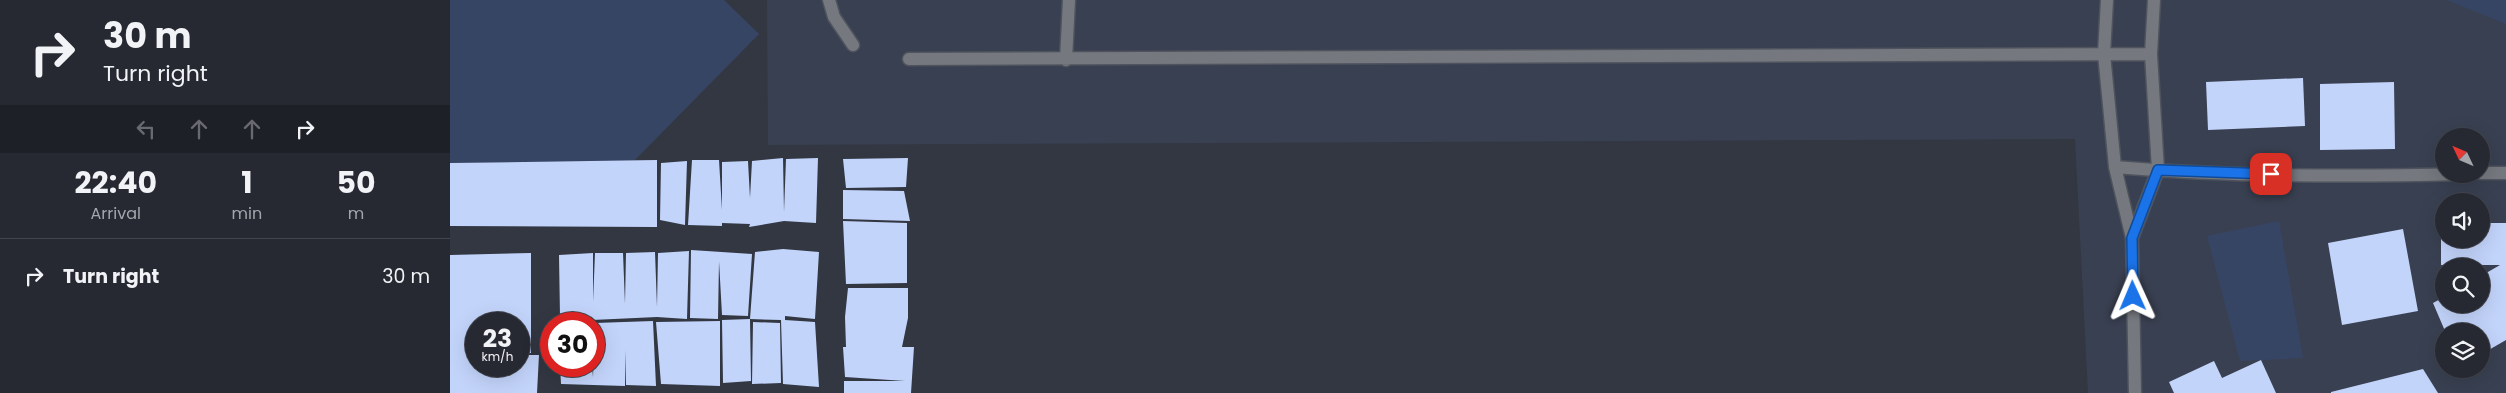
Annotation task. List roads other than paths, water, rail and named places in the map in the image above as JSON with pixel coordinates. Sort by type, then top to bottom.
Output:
[{"type":"street","points":[[829,0],[834,17],[853,45]]},
{"type":"street","points":[[1066,60],[1069,0]]},
{"type":"street","points":[[2107,0],[2104,54],[2115,166],[2132,238],[2135,393]]},
{"type":"street","points":[[2132,238],[2158,170],[2151,54],[2154,0]]},
{"type":"street","points":[[909,59],[1066,60],[2151,54]]},
{"type":"street","points":[[2115,166],[2158,170],[2346,176],[2435,174]]},
{"type":"street","points":[[2490,173],[2506,173]]}]
